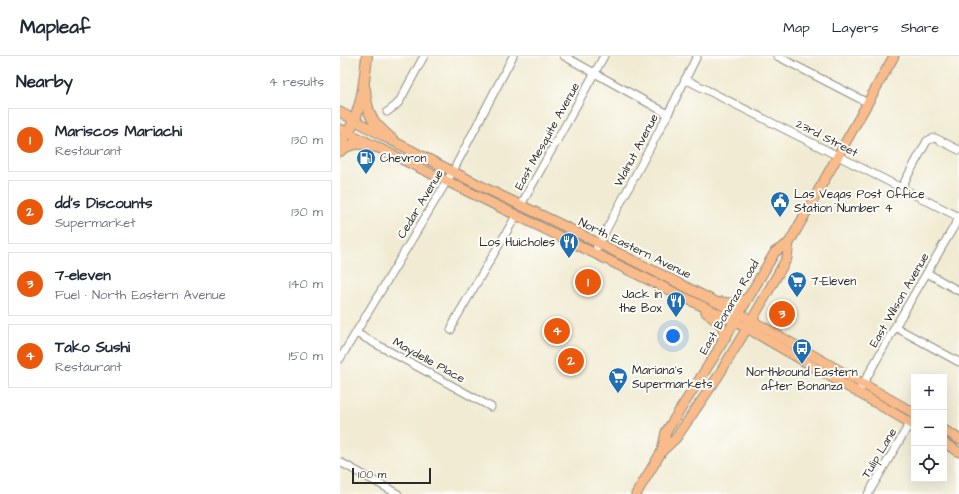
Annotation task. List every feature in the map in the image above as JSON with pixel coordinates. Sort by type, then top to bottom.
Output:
[{"type":"highway","points":[[340,143],[344,131],[355,120],[365,78],[367,56]]},
{"type":"highway","points":[[365,78],[366,102],[371,117],[377,125],[394,141]]},
{"type":"highway","points":[[340,151],[349,145],[355,144],[364,144],[376,147]]},
{"type":"main road","name":"East Bonanza Road","points":[[636,494],[662,451],[676,438],[713,383],[749,324],[787,258],[789,243],[894,56]]},
{"type":"main road","name":"North Eastern Avenue","points":[[340,112],[521,206],[716,302],[737,318]]},
{"type":"main road","name":"North Eastern Avenue","points":[[344,131],[695,303],[737,318],[864,384],[911,411]]},
{"type":"main road","name":"East Bonanza Road","points":[[662,451],[666,432],[721,346],[775,252],[789,243]]},
{"type":"main road","points":[[621,266],[628,264],[648,273],[653,270]]},
{"type":"main road","points":[[716,302],[733,304],[740,303],[755,288]]},
{"type":"main road","points":[[695,303],[722,325],[724,336],[721,346]]},
{"type":"main road","name":"North Eastern Avenue","points":[[749,324],[858,393],[911,423]]},
{"type":"main road","points":[[676,438],[685,414],[684,406]]},
{"type":"main road","points":[[947,432],[959,439]]},
{"type":"main road","points":[[947,443],[959,447]]},
{"type":"main road","points":[[947,444],[959,452]]},
{"type":"street","points":[[387,112],[399,102],[424,56]]},
{"type":"street","name":"Cedar Avenue","points":[[340,359],[447,182],[513,56]]},
{"type":"street","points":[[564,56],[668,114]]},
{"type":"street","name":"East Mesquite Avenue","points":[[521,206],[604,56]]},
{"type":"street","name":"Walnut Avenue","points":[[594,253],[697,56]]},
{"type":"street","points":[[777,56],[868,103]]},
{"type":"street","name":"23rd Street","points":[[685,79],[959,218]]},
{"type":"street","points":[[901,188],[927,141],[931,138],[935,138],[959,150]]},
{"type":"street","points":[[451,330],[455,320],[516,216]]},
{"type":"street","name":"East Wilson Avenue","points":[[858,393],[959,218]]},
{"type":"street","points":[[927,274],[959,291]]},
{"type":"street","points":[[895,327],[959,362]]},
{"type":"street","name":"Maydelle Place","points":[[356,333],[491,407]]},
{"type":"street","name":"Tulip Lane","points":[[868,494],[911,426]]},
{"type":"street","points":[[340,462],[398,494]]},
{"type":"place","name":"Chevron","points":[[366,175]]},
{"type":"place","name":"Las Vegas Post Office Station Number 4","points":[[780,218]]},
{"type":"place","name":"Los Huicholes","points":[[569,259]]},
{"type":"place","name":"Mariscos Mariachi","points":[[588,282]]},
{"type":"place","name":"7-Eleven","points":[[797,298]]},
{"type":"place","name":"7-eleven","points":[[782,314]]},
{"type":"place","name":"Jack in the Box","points":[[676,318]]},
{"type":"place","name":"Tako Sushi","points":[[557,331]]},
{"type":"place","name":"dd's Discounts","points":[[571,361]]},
{"type":"place","name":"Northbound Eastern after Bonanza","points":[[802,365]]},
{"type":"place","name":"Mariana's Supermarkets","points":[[618,394]]}]
